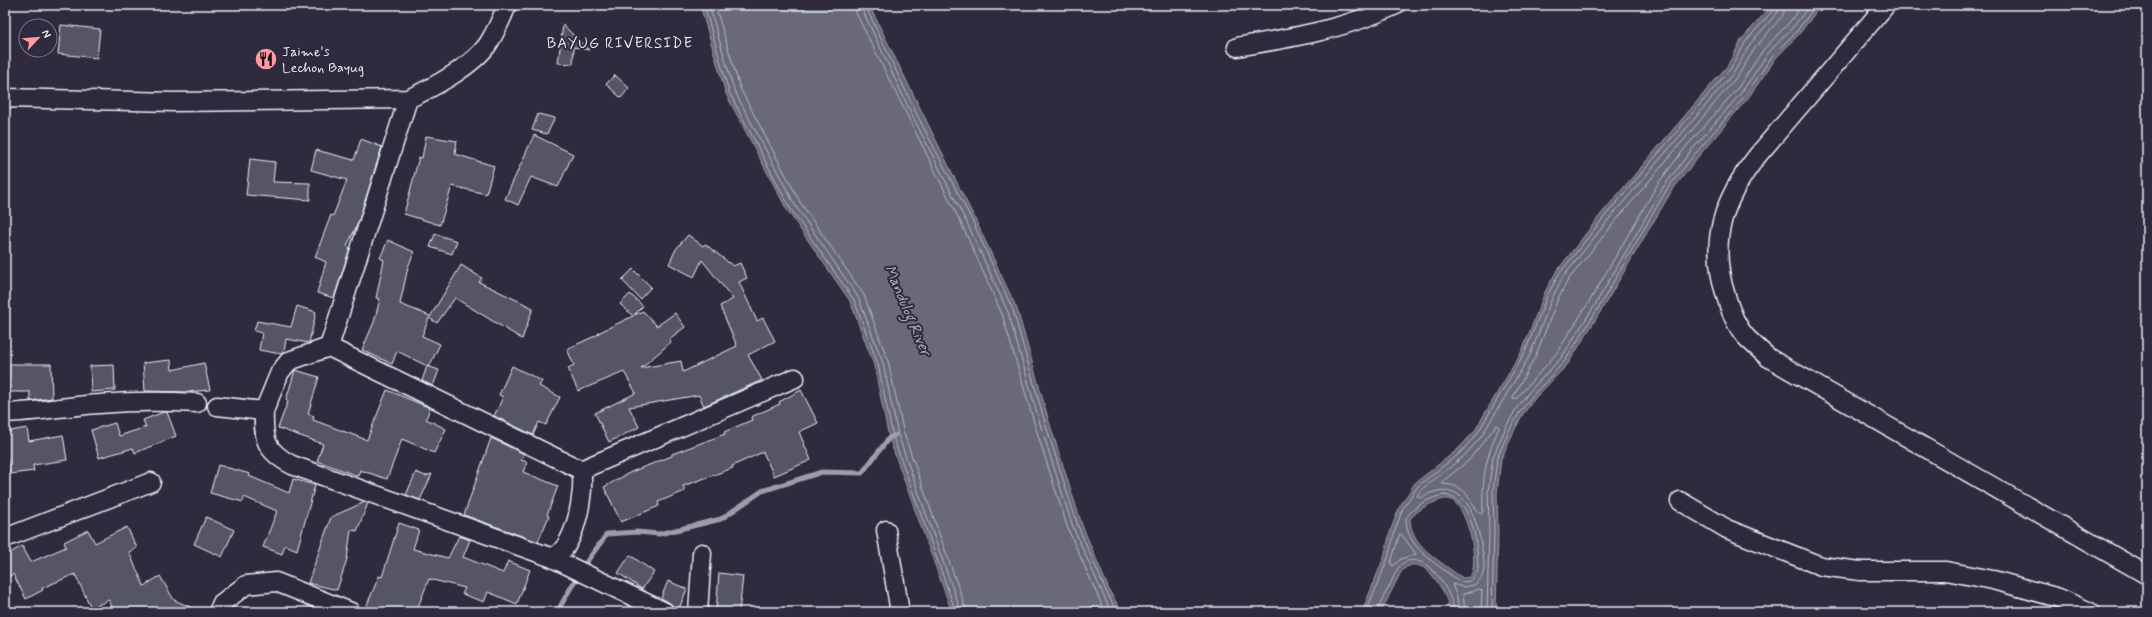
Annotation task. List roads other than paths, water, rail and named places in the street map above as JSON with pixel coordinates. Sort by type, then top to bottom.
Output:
[{"type":"street","points":[[5,98],[174,102],[408,98],[435,87],[475,58],[487,45],[507,5]]},
{"type":"street","points":[[1237,47],[1315,34],[1368,18],[1396,5]]},
{"type":"street","points":[[1886,5],[1740,177],[1725,207],[1717,244],[1719,277],[1730,310],[1745,336],[1769,358],[2147,575]]},
{"type":"street","points":[[329,347],[408,98]]},
{"type":"street","points":[[665,612],[550,557],[292,465],[276,457],[270,449],[263,432],[264,411],[280,372],[289,361],[329,347],[581,470],[795,378]]},
{"type":"street","points":[[5,413],[40,412],[98,404],[152,401],[197,403]]},
{"type":"street","points":[[217,406],[264,411]]},
{"type":"street","points":[[550,557],[561,551],[570,540],[582,488],[583,481],[581,470]]},
{"type":"street","points":[[5,538],[151,482]]},
{"type":"street","points":[[1680,501],[1727,529],[1821,566],[1860,571],[1946,571],[1993,580],[2059,598],[2090,612]]},
{"type":"street","points":[[886,530],[900,612]]},
{"type":"street","points":[[698,612],[702,553]]},
{"type":"street","points":[[218,612],[222,603],[246,585],[276,582],[351,612]]},
{"type":"water","name":"Mandulog River","points":[[700,5],[869,5],[975,219],[1017,309],[1050,425],[1082,525],[1110,592],[1122,612],[952,612],[889,438],[874,365],[850,301],[787,210],[726,94]]},
{"type":"water","points":[[1772,5],[1821,5],[1800,33],[1776,58],[1748,98],[1697,158],[1671,192],[1568,364],[1536,397],[1523,414],[1501,459],[1497,493],[1498,532],[1496,612],[1450,612],[1444,595],[1433,576],[1425,569],[1417,565],[1409,566],[1401,572],[1381,612],[1362,612],[1384,557],[1391,529],[1400,506],[1415,483],[1457,450],[1474,432],[1522,351],[1545,292],[1556,272],[1602,213],[1728,65],[1742,39]],"holes":[[[1445,499],[1452,500],[1458,507],[1468,525],[1474,560],[1473,570],[1470,577],[1463,578],[1427,552],[1415,537],[1412,529],[1410,519],[1421,509]]]},
{"type":"waterway","points":[[557,612],[582,568],[607,534],[637,532],[659,534],[721,519],[762,491],[822,472],[862,473],[889,438],[895,435]]},
{"type":"place","name":"Jaime's Lechon Bayug","points":[[266,59]]},
{"type":"district","name":"BAYUG RIVERSIDE","points":[[620,43]]}]
